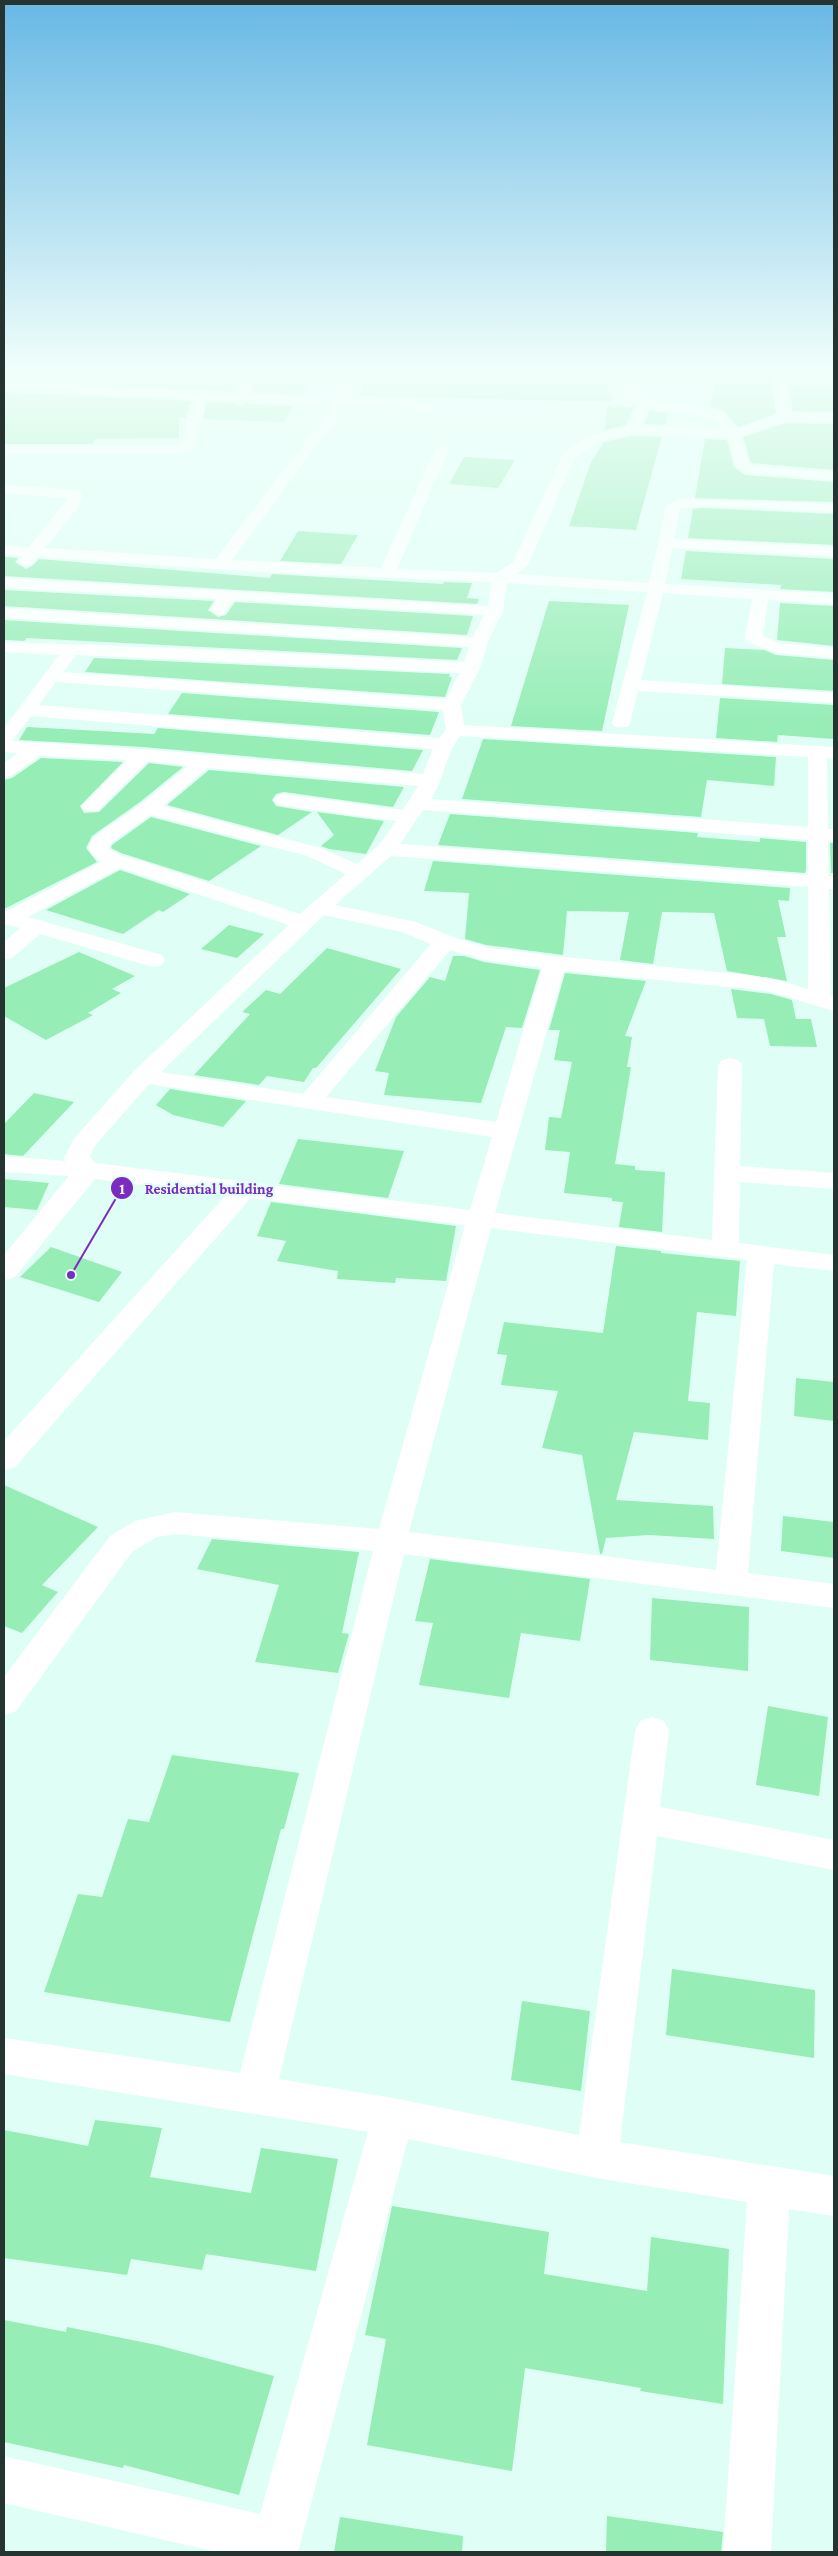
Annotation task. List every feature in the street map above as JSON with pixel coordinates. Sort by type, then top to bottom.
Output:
[{"type":"street","points":[[4,583],[34,552],[74,503],[76,497],[74,494],[22,490]]},
{"type":"street","points":[[221,564],[277,490]]},
{"type":"street","points":[[387,573],[424,490]]},
{"type":"street","points":[[88,1170],[77,1158],[82,1145],[143,1076],[311,915],[386,849],[413,810],[431,781],[449,737],[452,705],[471,668],[479,642],[495,611],[500,578],[520,565],[553,490]]},
{"type":"street","points":[[621,722],[656,588],[673,507],[682,503],[702,502],[834,508]]},
{"type":"street","points":[[666,543],[834,552]]},
{"type":"street","points":[[4,550],[834,599]]},
{"type":"street","points":[[4,583],[495,611]]},
{"type":"street","points":[[206,627],[229,595]]},
{"type":"street","points":[[761,595],[754,638],[776,648],[834,653]]},
{"type":"street","points":[[4,613],[206,627],[479,642]]},
{"type":"street","points":[[4,646],[71,650],[223,654],[471,668]]},
{"type":"street","points":[[4,740],[29,710],[71,650]]},
{"type":"street","points":[[53,677],[452,705]]},
{"type":"street","points":[[631,686],[834,698]]},
{"type":"street","points":[[29,710],[449,737],[826,752],[827,1002],[774,986],[749,982],[555,963],[484,953],[445,942],[408,927],[311,915],[112,860],[100,852],[98,847],[101,841],[148,808],[204,762]]},
{"type":"street","points":[[4,746],[36,750],[143,755],[431,781]]},
{"type":"street","points":[[4,772],[36,750]]},
{"type":"street","points":[[91,807],[143,755]]},
{"type":"street","points":[[284,800],[413,810],[826,834]]},
{"type":"street","points":[[148,808],[314,852],[359,872]]},
{"type":"street","points":[[386,849],[826,883]]},
{"type":"street","points":[[6,918],[112,864],[112,860]]},
{"type":"street","points":[[6,918],[154,960]]},
{"type":"street","points":[[4,953],[35,927]]},
{"type":"street","points":[[309,1102],[445,942]]},
{"type":"street","points":[[255,2094],[391,1541],[480,1219],[555,963]]},
{"type":"street","points":[[725,1250],[730,1065]]},
{"type":"street","points":[[143,1076],[505,1131]]},
{"type":"street","points":[[4,1164],[88,1170],[246,1188],[834,1263]]},
{"type":"street","points":[[4,1272],[88,1170]]},
{"type":"street","points":[[727,1173],[834,1180]]},
{"type":"street","points":[[4,1460],[246,1188]]},
{"type":"street","points":[[731,1582],[761,1255]]},
{"type":"street","points":[[4,1702],[121,1544],[134,1534],[153,1525],[175,1522],[391,1541],[834,1596]]},
{"type":"street","points":[[597,2158],[652,1731]]},
{"type":"street","points":[[640,1818],[834,1855]]},
{"type":"street","points":[[4,2056],[393,2117],[597,2158],[834,2196]]},
{"type":"street","points":[[4,2480],[275,2547],[393,2117]]},
{"type":"street","points":[[747,2552],[769,2185]]},
{"type":"building","points":[[581,490],[647,490],[636,530],[569,526]]},
{"type":"building","points":[[696,490],[834,490],[834,502],[695,498]]},
{"type":"building","points":[[693,509],[834,514],[834,545],[688,538]]},
{"type":"building","points":[[298,531],[358,535],[341,564],[280,561]]},
{"type":"building","points":[[686,551],[834,559],[834,592],[780,589],[781,585],[681,579]]},
{"type":"building","points":[[4,557],[18,558],[15,562],[26,569],[39,559],[270,578],[272,574],[443,584],[444,582],[472,583],[467,598],[479,599],[477,604],[4,576]]},
{"type":"building","points":[[4,590],[214,601],[208,610],[218,617],[226,615],[235,602],[473,616],[467,635],[4,606]]},
{"type":"building","points":[[549,601],[629,605],[602,731],[511,726]]},
{"type":"building","points":[[780,603],[834,606],[834,646],[777,640]]},
{"type":"building","points":[[4,620],[462,648],[457,660],[27,638],[24,641],[4,640]]},
{"type":"building","points":[[725,648],[764,650],[776,655],[834,660],[834,691],[722,684]]},
{"type":"building","points":[[94,658],[450,674],[449,677],[452,677],[445,697],[85,672]]},
{"type":"building","points":[[182,693],[439,712],[430,735],[168,714]]},
{"type":"building","points":[[720,698],[834,705],[834,739],[778,735],[777,742],[716,738]]},
{"type":"building","points":[[27,727],[154,734],[158,728],[423,750],[412,771],[143,747],[19,740]]},
{"type":"building","points":[[483,739],[776,757],[774,786],[707,780],[701,817],[462,799]]},
{"type":"building","points":[[41,758],[123,762],[80,806],[84,813],[99,812],[149,763],[183,767],[140,802],[92,836],[86,848],[97,862],[4,909],[4,780],[12,778]]},
{"type":"building","points":[[209,770],[404,787],[393,807],[284,792],[276,794],[272,800],[276,806],[312,812],[278,835],[167,805]]},
{"type":"building","points":[[317,812],[384,821],[366,854],[329,849],[321,846],[334,835]]},
{"type":"building","points":[[450,814],[698,833],[697,837],[760,842],[760,838],[806,842],[806,870],[805,873],[438,845]]},
{"type":"building","points":[[151,817],[261,846],[209,881],[121,853],[111,848],[112,845]]},
{"type":"building","points":[[830,843],[834,843],[834,873],[831,873]]},
{"type":"building","points":[[433,861],[790,888],[789,901],[778,900],[786,937],[777,937],[787,981],[727,971],[714,913],[662,912],[653,964],[620,960],[629,912],[567,911],[563,955],[486,945],[465,939],[469,893],[424,891]]},
{"type":"building","points":[[120,870],[190,894],[163,912],[159,910],[123,934],[46,910]]},
{"type":"building","points":[[229,925],[264,934],[237,958],[201,949]]},
{"type":"building","points":[[327,948],[401,969],[316,1068],[313,1068],[304,1082],[267,1076],[259,1085],[194,1075],[250,1014],[242,1012],[266,990],[280,994]]},
{"type":"building","points":[[79,952],[135,976],[112,989],[121,993],[88,1013],[93,1015],[46,1040],[4,1016],[4,988]]},
{"type":"building","points":[[453,956],[464,956],[484,962],[540,970],[522,1028],[506,1027],[481,1103],[384,1095],[389,1073],[375,1071],[396,1017],[430,977],[445,981]]},
{"type":"building","points":[[565,973],[646,981],[625,1036],[632,1037],[627,1067],[631,1067],[615,1164],[635,1166],[635,1170],[665,1172],[662,1232],[619,1227],[623,1202],[612,1201],[612,1198],[564,1193],[570,1152],[545,1150],[549,1117],[561,1118],[572,1062],[554,1060],[560,1030],[549,1030]]},
{"type":"building","points":[[731,989],[771,994],[792,1000],[796,1019],[811,1019],[817,1047],[770,1046],[764,1019],[737,1018]]},
{"type":"building","points":[[170,1089],[246,1101],[223,1127],[173,1115],[156,1105]]},
{"type":"building","points":[[34,1093],[74,1102],[23,1156],[4,1154],[4,1124]]},
{"type":"building","points":[[298,1139],[404,1151],[388,1198],[279,1184]]},
{"type":"building","points":[[4,1179],[49,1183],[37,1210],[4,1207]]},
{"type":"building","points":[[271,1202],[456,1226],[446,1281],[396,1278],[395,1283],[337,1279],[338,1271],[277,1261],[286,1241],[257,1236]]},
{"type":"building","points":[[616,1246],[661,1251],[661,1253],[740,1261],[736,1316],[697,1312],[688,1401],[710,1403],[708,1440],[634,1432],[616,1500],[713,1506],[714,1539],[649,1535],[606,1538],[602,1554],[600,1554],[582,1455],[542,1448],[558,1391],[501,1385],[507,1355],[497,1354],[504,1322],[603,1333]]},
{"type":"building","points":[[51,1247],[122,1272],[99,1302],[20,1277]]},
{"type":"building","points":[[796,1378],[834,1382],[834,1421],[794,1416]]},
{"type":"building","points":[[4,1485],[98,1527],[42,1585],[58,1592],[22,1633],[4,1626]]},
{"type":"building","points":[[783,1516],[834,1522],[834,1558],[781,1551]]},
{"type":"building","points":[[212,1539],[359,1552],[342,1633],[349,1634],[338,1673],[255,1662],[279,1585],[197,1569]]},
{"type":"building","points":[[430,1559],[590,1579],[580,1641],[521,1633],[509,1698],[419,1685],[433,1623],[415,1621]]},
{"type":"building","points":[[652,1598],[749,1607],[748,1671],[650,1660]]},
{"type":"building","points":[[768,1706],[828,1717],[819,1796],[756,1785]]},
{"type":"building","points":[[172,1755],[299,1773],[284,1829],[281,1829],[230,2022],[44,1992],[78,1894],[102,1897],[128,1819],[149,1822]]},
{"type":"building","points":[[672,1969],[815,1990],[814,2058],[666,2035]]},
{"type":"building","points":[[522,2001],[590,2011],[581,2091],[511,2080]]},
{"type":"building","points":[[95,2120],[162,2128],[150,2177],[251,2193],[261,2148],[338,2159],[316,2271],[206,2254],[202,2270],[131,2259],[127,2275],[4,2258],[4,2130],[88,2146]]},
{"type":"building","points":[[392,2206],[549,2232],[544,2274],[647,2291],[651,2237],[729,2249],[723,2404],[640,2391],[641,2388],[525,2368],[512,2471],[367,2445],[386,2339],[365,2335]]},
{"type":"building","points":[[4,2320],[66,2332],[67,2327],[157,2345],[274,2376],[239,2495],[124,2465],[123,2468],[4,2442]]},
{"type":"building","points":[[607,2516],[723,2532],[721,2552],[606,2552]]},
{"type":"building","points":[[340,2517],[463,2536],[462,2552],[334,2552]]},
{"type":"place","name":"Residential building","points":[[71,1275]]}]
